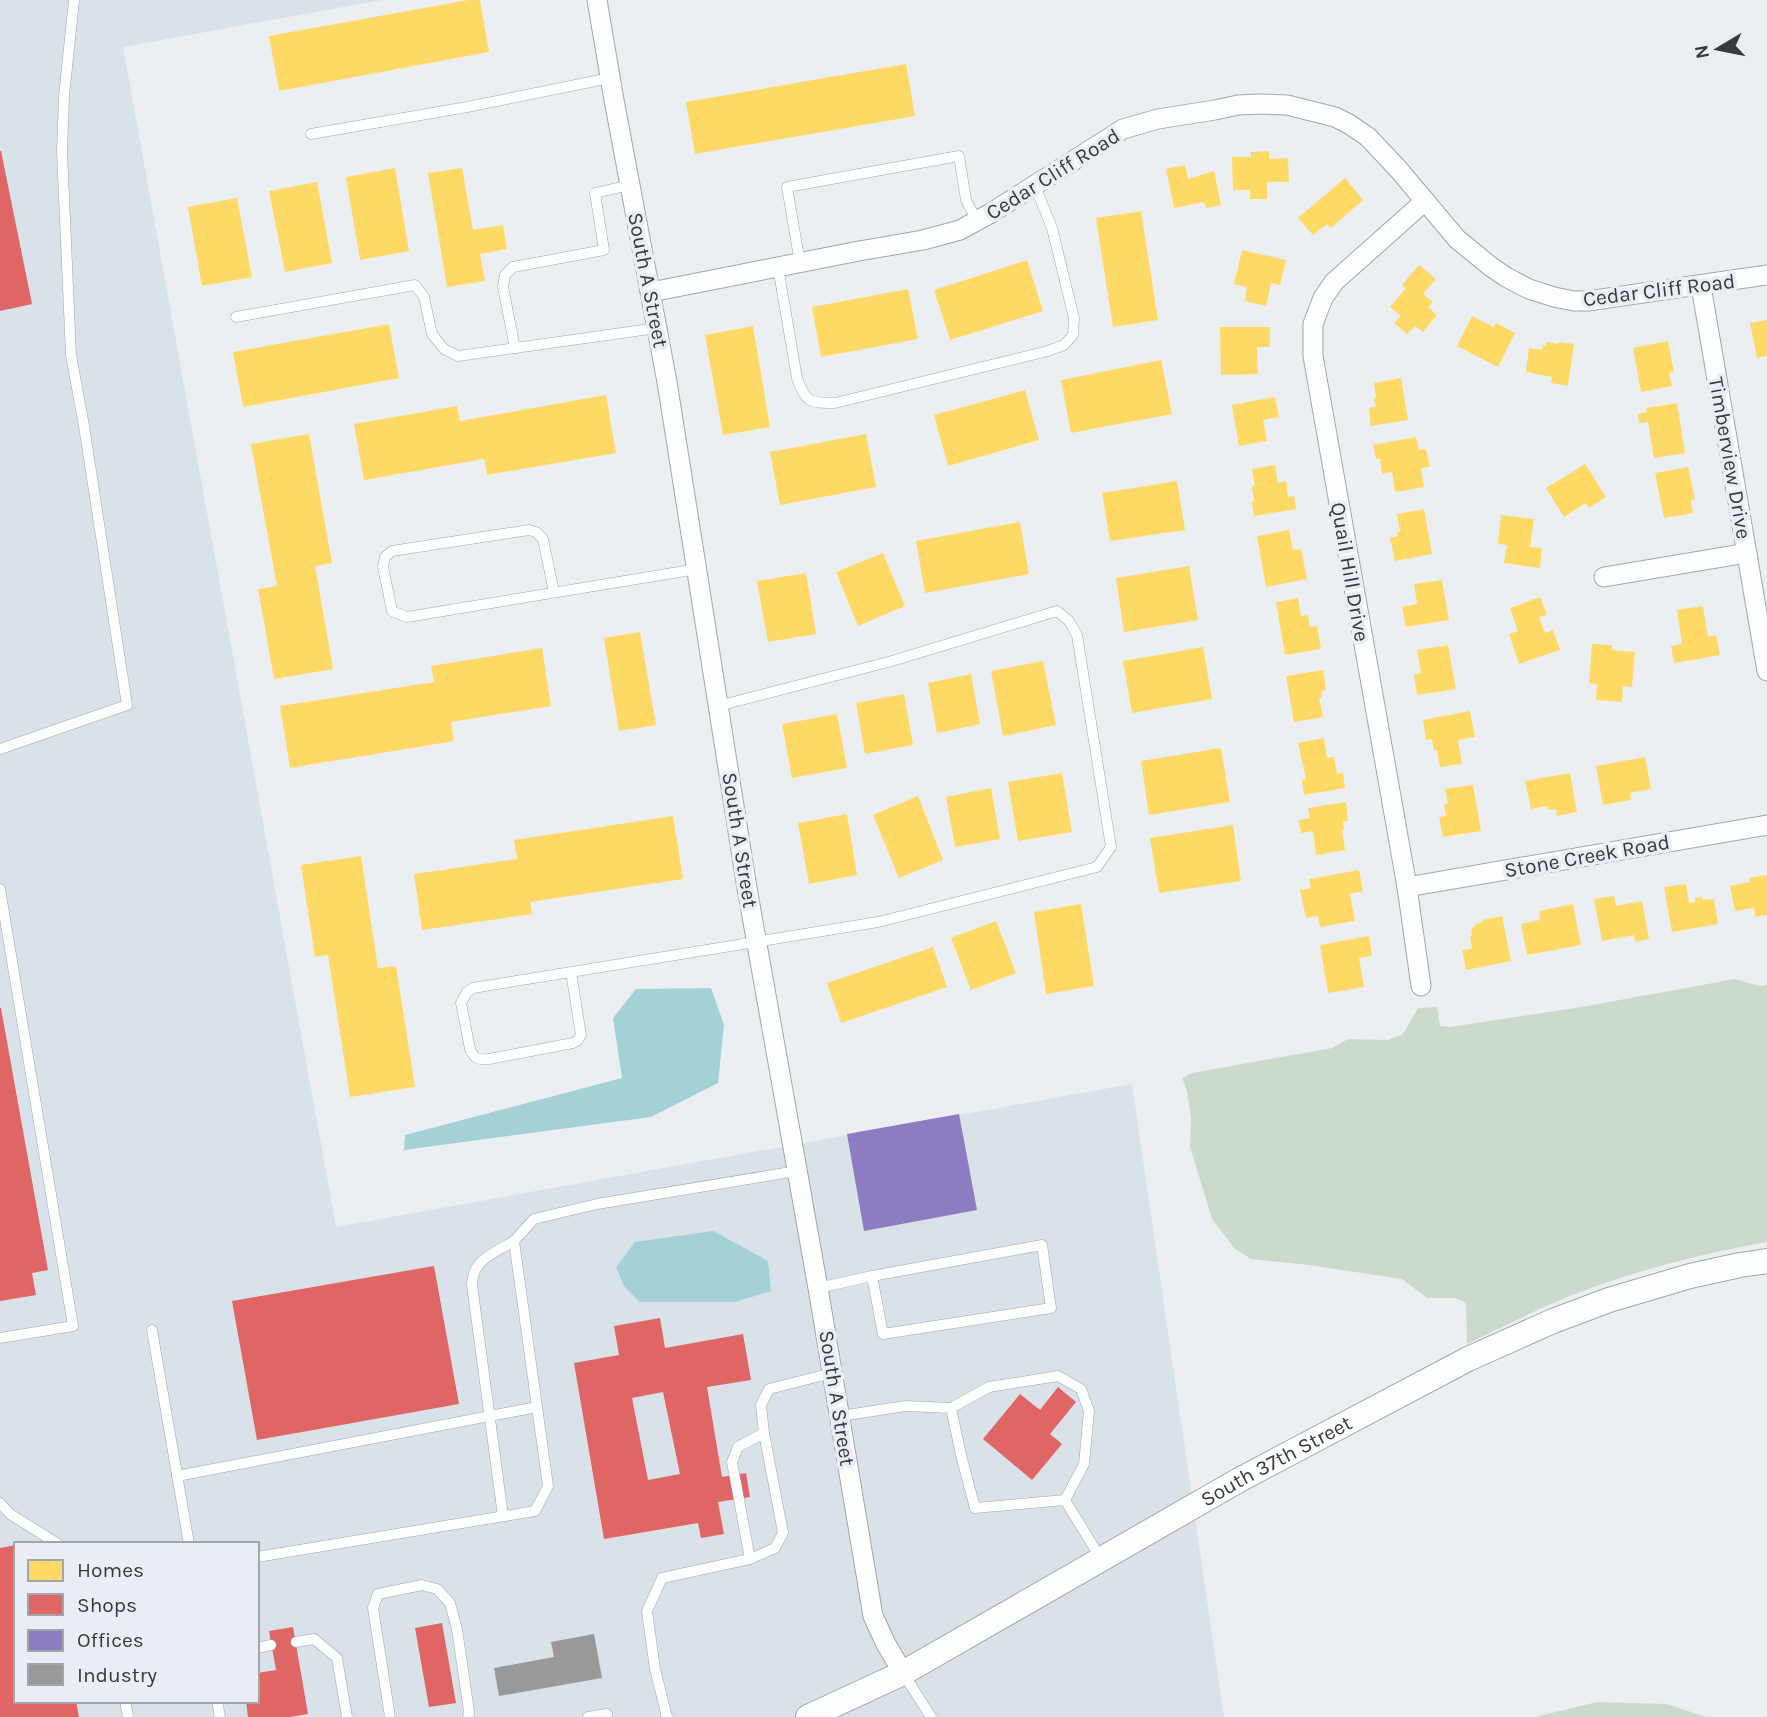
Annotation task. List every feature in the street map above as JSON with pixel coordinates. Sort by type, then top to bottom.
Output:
[{"type":"street","name":"South A Street","points":[[597,0],[651,292],[757,942],[873,1616],[903,1673]]},
{"type":"street","name":"Cedar Cliff Road","points":[[651,292],[923,240],[960,230],[1035,186],[1123,129],[1158,119],[1238,105],[1260,104],[1287,105],[1335,117],[1349,124],[1368,138],[1399,170],[1457,239],[1490,266],[1529,289],[1554,297],[1588,301],[1767,275]]},
{"type":"street","name":"Quail Hill Drive","points":[[1421,986],[1407,887],[1312,356],[1313,324],[1323,298],[1334,282],[1425,201]]},
{"type":"street","name":"Timberview Drive","points":[[1701,286],[1767,671]]},
{"type":"street","points":[[1604,577],[1747,552]]},
{"type":"street","name":"Stone Creek Road","points":[[1407,887],[1767,825]]},
{"type":"street","name":"South 37th Street","points":[[808,1717],[903,1673],[1241,1479],[1444,1372],[1553,1321],[1609,1300],[1690,1276],[1767,1261]]},
{"type":"lane","points":[[0,750],[127,705],[71,355],[62,152],[64,96],[74,0]]},
{"type":"lane","points":[[311,134],[467,107],[610,78]]},
{"type":"lane","points":[[800,262],[786,187],[959,156],[967,200],[977,221]]},
{"type":"lane","points":[[515,348],[503,288],[505,275],[513,267],[604,250],[594,193],[630,185]]},
{"type":"lane","points":[[778,267],[797,378],[803,394],[814,403],[835,403],[1048,351],[1064,345],[1073,335],[1074,318],[1052,228],[1035,186]]},
{"type":"lane","points":[[236,317],[415,285],[424,297],[432,334],[444,349],[458,356],[657,328]]},
{"type":"lane","points":[[554,592],[543,539],[536,532],[529,530],[392,551],[385,557],[383,567],[392,611],[407,617],[696,569]]},
{"type":"lane","points":[[571,972],[581,1035],[578,1040],[489,1059],[479,1060],[472,1055],[461,1003],[467,992],[473,988],[571,972],[757,942],[878,922],[1097,867],[1111,847],[1077,635],[1069,621],[1057,611],[892,661],[718,706]]},
{"type":"lane","points":[[0,888],[74,1326],[0,1338]]},
{"type":"lane","points":[[503,1516],[488,1416],[472,1274],[477,1264],[514,1241],[534,1219],[597,1204],[797,1171]]},
{"type":"lane","points":[[259,1557],[535,1511],[548,1486],[514,1241]]},
{"type":"lane","points":[[818,1288],[872,1276],[1042,1245],[1051,1308],[883,1334],[872,1276]]},
{"type":"lane","points":[[152,1330],[189,1542]]},
{"type":"lane","points":[[667,1717],[655,1669],[647,1611],[662,1578],[750,1559],[775,1548],[783,1533],[761,1405],[769,1389],[832,1373]]},
{"type":"lane","points":[[840,1416],[906,1406],[951,1408],[989,1387],[1058,1376],[1081,1389],[1089,1411],[1084,1464],[1065,1500]]},
{"type":"lane","points":[[177,1476],[537,1407]]},
{"type":"lane","points":[[951,1408],[975,1508],[1065,1500]]},
{"type":"lane","points":[[750,1559],[732,1462],[738,1447],[764,1433]]},
{"type":"lane","points":[[1065,1500],[1101,1560]]},
{"type":"lane","points":[[0,1503],[10,1514],[55,1542]]},
{"type":"lane","points":[[390,1717],[373,1608],[379,1594],[422,1585],[437,1590],[450,1603],[457,1629],[468,1717]]},
{"type":"lane","points":[[296,1642],[314,1639],[337,1658],[347,1717]]},
{"type":"lane","points":[[259,1648],[271,1645]]},
{"type":"lane","points":[[903,1673],[931,1717]]},
{"type":"lane","points":[[588,1717],[607,1714]]},
{"type":"shaded area","points":[[0,0],[382,0],[123,47],[336,1227],[1132,1084],[1224,1717],[0,1717]]},
{"type":"green space","points":[[1735,979],[1759,986],[1767,985],[1767,1242],[1642,1271],[1594,1287],[1557,1301],[1467,1344],[1466,1303],[1455,1298],[1427,1298],[1402,1279],[1251,1259],[1235,1249],[1212,1219],[1190,1147],[1191,1118],[1182,1078],[1192,1073],[1332,1048],[1348,1039],[1388,1040],[1403,1034],[1418,1008],[1437,1007],[1440,1026],[1450,1027]]},
{"type":"green space","points":[[1597,1702],[1667,1704],[1706,1717],[1535,1717]]},
{"type":"water","points":[[711,988],[724,1025],[718,1083],[651,1117],[404,1150],[405,1135],[622,1078],[613,1018],[636,989]]},
{"type":"water","points":[[713,1231],[768,1261],[771,1291],[735,1302],[640,1302],[624,1286],[616,1267],[635,1242]]},
{"type":"building: Homes","points":[[480,0],[489,52],[279,91],[269,36]]},
{"type":"building: Homes","points":[[906,64],[915,116],[695,154],[686,102]]},
{"type":"building: Homes","points":[[1269,151],[1269,159],[1288,158],[1289,182],[1267,182],[1267,199],[1250,199],[1250,190],[1233,190],[1232,157],[1251,157],[1251,152]]},
{"type":"building: Homes","points":[[1185,165],[1188,179],[1214,171],[1221,205],[1206,208],[1204,202],[1174,208],[1166,169]]},
{"type":"building: Homes","points":[[395,168],[409,251],[360,260],[346,177]]},
{"type":"building: Homes","points":[[462,168],[473,230],[503,225],[507,249],[480,254],[485,281],[447,287],[428,173]]},
{"type":"building: Homes","points":[[1345,178],[1363,200],[1331,228],[1327,224],[1313,235],[1298,218]]},
{"type":"building: Homes","points":[[317,182],[332,263],[285,272],[269,191]]},
{"type":"building: Homes","points":[[237,198],[252,277],[202,286],[188,207]]},
{"type":"building: Homes","points":[[1141,211],[1158,320],[1113,327],[1096,218]]},
{"type":"building: Homes","points":[[1242,250],[1286,260],[1280,285],[1271,283],[1266,306],[1245,301],[1247,287],[1234,284]]},
{"type":"building: Homes","points":[[1027,260],[1043,311],[950,340],[934,290]]},
{"type":"building: Homes","points":[[1419,265],[1436,279],[1423,294],[1433,302],[1428,307],[1437,315],[1423,332],[1415,326],[1407,334],[1394,323],[1401,316],[1390,307],[1406,288],[1402,285]]},
{"type":"building: Homes","points":[[908,289],[918,339],[821,357],[812,307]]},
{"type":"building: Homes","points":[[1472,316],[1494,327],[1496,323],[1515,333],[1498,367],[1457,346]]},
{"type":"building: Homes","points":[[1767,320],[1767,356],[1757,358],[1750,323]]},
{"type":"building: Homes","points":[[389,324],[399,378],[243,407],[233,352]]},
{"type":"building: Homes","points":[[753,326],[770,427],[723,435],[705,335]]},
{"type":"building: Homes","points":[[1220,327],[1270,327],[1270,347],[1257,347],[1258,374],[1221,375]]},
{"type":"building: Homes","points":[[1668,341],[1674,372],[1669,373],[1672,386],[1641,392],[1633,348]]},
{"type":"building: Homes","points":[[1546,342],[1574,344],[1568,386],[1551,383],[1552,377],[1526,372],[1529,348],[1542,350]]},
{"type":"building: Homes","points":[[1161,360],[1172,414],[1071,433],[1061,380]]},
{"type":"building: Homes","points":[[1401,378],[1408,420],[1371,426],[1369,408],[1376,407],[1374,383]]},
{"type":"building: Homes","points":[[1025,390],[1039,440],[948,466],[934,415]]},
{"type":"building: Homes","points":[[606,395],[616,453],[487,475],[484,459],[364,480],[354,424],[457,406],[460,421]]},
{"type":"building: Homes","points":[[1275,397],[1279,417],[1263,420],[1267,441],[1239,446],[1232,405]]},
{"type":"building: Homes","points":[[1677,403],[1685,453],[1654,458],[1648,422],[1639,423],[1638,414],[1647,412],[1646,408]]},
{"type":"building: Homes","points":[[309,434],[332,563],[315,566],[333,669],[274,679],[258,589],[277,586],[251,444]]},
{"type":"building: Homes","points":[[866,434],[876,487],[780,505],[770,452]]},
{"type":"building: Homes","points":[[1416,437],[1419,450],[1426,449],[1430,467],[1421,468],[1424,487],[1395,492],[1392,472],[1382,474],[1380,459],[1376,459],[1373,445]]},
{"type":"building: Homes","points":[[1585,464],[1606,497],[1589,508],[1586,503],[1564,517],[1546,488]]},
{"type":"building: Homes","points":[[1275,465],[1278,483],[1286,481],[1288,497],[1294,496],[1296,509],[1254,516],[1252,486],[1255,486],[1252,469]]},
{"type":"building: Homes","points":[[1688,467],[1695,499],[1691,500],[1693,513],[1664,518],[1655,473]]},
{"type":"building: Homes","points":[[1177,481],[1185,530],[1110,541],[1102,493]]},
{"type":"building: Homes","points":[[1424,509],[1432,554],[1395,561],[1390,538],[1398,536],[1397,532],[1400,531],[1397,514]]},
{"type":"building: Homes","points":[[1501,515],[1534,519],[1530,547],[1542,548],[1540,568],[1504,563],[1507,545],[1498,544]]},
{"type":"building: Homes","points":[[1020,522],[1029,574],[925,593],[916,541]]},
{"type":"building: Homes","points":[[1289,530],[1293,550],[1301,549],[1307,579],[1266,587],[1257,536]]},
{"type":"building: Homes","points":[[883,553],[905,606],[858,626],[836,572]]},
{"type":"building: Homes","points":[[1189,566],[1198,620],[1124,632],[1116,578]]},
{"type":"building: Homes","points":[[806,573],[816,634],[768,642],[757,581]]},
{"type":"building: Homes","points":[[1442,580],[1449,620],[1406,627],[1402,607],[1417,604],[1414,584]]},
{"type":"building: Homes","points":[[1540,597],[1547,615],[1539,617],[1545,633],[1553,630],[1560,650],[1519,664],[1509,634],[1518,631],[1510,608]]},
{"type":"building: Homes","points":[[1298,598],[1301,616],[1308,615],[1310,627],[1317,626],[1321,649],[1285,655],[1276,602]]},
{"type":"building: Homes","points":[[1703,606],[1708,637],[1716,635],[1720,655],[1674,663],[1671,646],[1682,644],[1677,610]]},
{"type":"building: Homes","points":[[640,632],[656,725],[619,731],[604,638]]},
{"type":"building: Homes","points":[[1592,644],[1612,645],[1612,650],[1635,652],[1632,687],[1623,686],[1622,702],[1596,700],[1597,684],[1589,683]]},
{"type":"building: Homes","points":[[1448,645],[1456,689],[1417,695],[1414,675],[1421,673],[1417,650]]},
{"type":"building: Homes","points":[[1203,647],[1212,699],[1132,713],[1123,661]]},
{"type":"building: Homes","points":[[542,648],[551,706],[451,722],[454,741],[290,768],[280,706],[434,682],[431,666]]},
{"type":"building: Homes","points":[[1043,661],[1056,725],[1003,736],[991,671]]},
{"type":"building: Homes","points":[[1323,670],[1326,690],[1321,691],[1322,698],[1319,698],[1323,717],[1294,722],[1286,676]]},
{"type":"building: Homes","points":[[971,674],[980,724],[937,733],[928,683]]},
{"type":"building: Homes","points":[[904,694],[913,745],[865,754],[856,703]]},
{"type":"building: Homes","points":[[1470,711],[1475,737],[1458,740],[1462,764],[1440,767],[1432,739],[1426,740],[1423,720]]},
{"type":"building: Homes","points":[[837,714],[847,768],[792,778],[782,724]]},
{"type":"building: Homes","points":[[1324,738],[1327,758],[1334,757],[1337,774],[1343,773],[1345,788],[1304,795],[1302,780],[1306,779],[1298,743]]},
{"type":"building: Homes","points":[[1221,748],[1230,802],[1149,815],[1141,761]]},
{"type":"building: Homes","points":[[1645,757],[1651,789],[1630,793],[1631,800],[1603,805],[1596,766]]},
{"type":"building: Homes","points":[[1062,773],[1072,832],[1018,841],[1008,782]]},
{"type":"building: Homes","points":[[1570,773],[1577,812],[1557,816],[1556,809],[1548,810],[1548,806],[1531,809],[1525,781]]},
{"type":"building: Homes","points":[[1473,785],[1481,831],[1443,837],[1439,817],[1446,816],[1444,804],[1448,803],[1445,789]]},
{"type":"building: Homes","points":[[991,788],[1000,839],[955,847],[946,797]]},
{"type":"building: Homes","points":[[918,796],[943,860],[899,878],[873,815]]},
{"type":"building: Homes","points":[[1346,802],[1348,821],[1343,821],[1342,830],[1345,850],[1316,855],[1313,831],[1301,833],[1299,820],[1310,818],[1308,808]]},
{"type":"building: Homes","points":[[847,814],[857,875],[809,884],[798,823]]},
{"type":"building: Homes","points":[[673,816],[683,879],[530,902],[532,914],[422,930],[414,874],[517,859],[514,840]]},
{"type":"building: Homes","points":[[1233,825],[1241,881],[1159,893],[1150,838]]},
{"type":"building: Homes","points":[[361,856],[378,968],[396,966],[415,1087],[350,1097],[328,955],[315,957],[301,865]]},
{"type":"building: Homes","points":[[1359,870],[1363,891],[1350,894],[1355,921],[1320,927],[1318,916],[1306,918],[1300,890],[1311,888],[1309,879]]},
{"type":"building: Homes","points":[[1767,875],[1767,915],[1755,917],[1754,908],[1735,911],[1730,886],[1750,882],[1749,878]]},
{"type":"building: Homes","points":[[1686,884],[1689,903],[1695,902],[1695,898],[1714,899],[1718,924],[1672,932],[1664,887]]},
{"type":"building: Homes","points":[[1614,896],[1616,906],[1642,901],[1649,939],[1635,942],[1634,935],[1602,941],[1594,899]]},
{"type":"building: Homes","points":[[1081,904],[1094,986],[1046,994],[1034,912]]},
{"type":"building: Homes","points":[[1573,904],[1581,945],[1527,955],[1521,924],[1540,920],[1539,911]]},
{"type":"building: Homes","points":[[1502,916],[1511,961],[1466,970],[1462,950],[1472,949],[1471,930],[1483,920]]},
{"type":"building: Homes","points":[[996,921],[1016,973],[971,990],[951,938]]},
{"type":"building: Homes","points":[[1369,936],[1372,956],[1359,958],[1364,987],[1328,993],[1320,945]]},
{"type":"building: Homes","points":[[933,947],[947,987],[841,1023],[827,983]]},
{"type":"building: Shops","points":[[0,151],[32,304],[0,311]]},
{"type":"building: Shops","points":[[0,1008],[48,1270],[32,1273],[36,1295],[0,1301]]},
{"type":"building: Shops","points":[[434,1266],[459,1404],[257,1440],[232,1301]]},
{"type":"building: Shops","points":[[660,1318],[665,1348],[743,1334],[751,1380],[707,1387],[722,1477],[746,1473],[750,1497],[718,1502],[724,1534],[701,1538],[698,1523],[604,1539],[574,1363],[619,1355],[614,1326]],"holes":[[[663,1392],[680,1474],[648,1480],[632,1398]]]},
{"type":"building: Shops","points":[[1058,1387],[1076,1402],[1050,1434],[1062,1444],[1032,1480],[983,1439],[1020,1394],[1040,1410]]},
{"type":"building: Shops","points":[[14,1545],[14,1703],[76,1703],[79,1717],[0,1717],[0,1548]]},
{"type":"building: Shops","points":[[442,1623],[456,1703],[429,1707],[415,1628]]},
{"type":"building: Shops","points":[[293,1627],[308,1714],[248,1717],[246,1703],[259,1703],[259,1673],[276,1670],[269,1631]]},
{"type":"building: Offices","points":[[959,1114],[977,1210],[864,1231],[847,1134]]},
{"type":"building: Industry","points":[[594,1634],[602,1678],[499,1696],[494,1668],[554,1657],[551,1642]]}]
